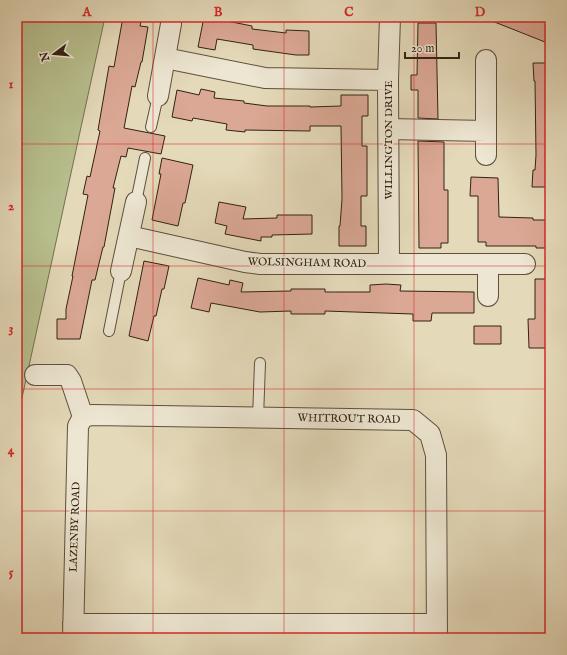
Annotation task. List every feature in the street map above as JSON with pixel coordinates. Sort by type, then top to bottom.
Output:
[{"type":"street","name":"WILLINGTON DRIVE","points":[[389,264],[388,80],[390,17]]},
{"type":"street","points":[[158,96],[172,21]]},
{"type":"street","points":[[165,58],[265,78],[388,80]]},
{"type":"street","points":[[486,60],[486,155]]},
{"type":"street","points":[[389,130],[486,131]]},
{"type":"street","points":[[121,271],[136,202]]},
{"type":"street","name":"WOLSINGHAM ROAD","points":[[129,236],[260,264],[525,264]]},
{"type":"street","points":[[488,264],[488,296]]},
{"type":"street","points":[[36,375],[67,375],[71,381],[83,417]]},
{"type":"street","name":"WHITROUT ROAD","points":[[83,417],[92,415],[413,420],[430,434],[436,455],[437,631]]},
{"type":"street","name":"LAZENBY ROAD","points":[[73,631],[78,426],[83,417]]},
{"type":"street","points":[[73,631],[437,631]]},
{"type":"lane","points":[[151,127],[158,96]]},
{"type":"lane","points":[[136,202],[145,158]]},
{"type":"lane","points":[[109,331],[121,271]]},
{"type":"lane","points":[[258,418],[260,363]]},
{"type":"green space","points":[[17,17],[105,17],[17,421]]},
{"type":"building","points":[[123,17],[142,17],[140,26],[148,27],[142,62],[135,87],[132,86],[124,128],[165,136],[161,154],[128,148],[126,157],[121,156],[113,188],[115,188],[104,247],[95,280],[92,280],[80,339],[57,339],[57,319],[66,319],[66,309],[88,195],[83,194],[87,176],[90,177],[100,131],[98,130],[109,66],[114,67]]},
{"type":"building","points":[[204,17],[223,17],[222,20],[252,26],[252,29],[286,33],[286,30],[309,31],[309,55],[296,55],[253,49],[253,45],[217,39],[215,50],[198,47]]},
{"type":"building","points":[[488,17],[550,17],[550,44],[487,19]]},
{"type":"building","points":[[418,23],[436,23],[438,119],[418,118],[418,90],[411,90],[411,75],[417,75]]},
{"type":"building","points":[[533,63],[550,63],[550,187],[532,187],[536,155],[535,81]]},
{"type":"building","points":[[201,89],[215,92],[214,98],[244,101],[244,103],[267,106],[341,106],[341,95],[368,95],[368,116],[362,116],[362,146],[367,146],[367,196],[361,196],[361,226],[366,226],[366,246],[339,246],[339,226],[342,199],[341,126],[310,126],[310,131],[245,130],[245,132],[226,130],[227,124],[193,118],[192,121],[172,117],[177,90],[199,95]]},
{"type":"building","points":[[418,141],[444,142],[444,190],[448,190],[448,243],[441,243],[441,248],[419,248]]},
{"type":"building","points":[[162,158],[193,165],[185,203],[183,203],[178,226],[152,220],[161,174],[159,174]]},
{"type":"building","points":[[471,177],[498,178],[499,217],[550,220],[550,248],[536,248],[536,246],[486,246],[486,242],[478,242],[478,196],[470,196]]},
{"type":"building","points":[[219,202],[246,207],[243,219],[277,218],[277,215],[312,215],[312,234],[272,235],[272,237],[261,237],[261,241],[225,234],[227,226],[215,223]]},
{"type":"building","points":[[144,261],[169,266],[164,289],[162,289],[156,316],[154,316],[148,341],[129,336]]},
{"type":"building","points":[[198,278],[229,285],[230,280],[243,283],[241,292],[291,291],[291,289],[325,289],[325,292],[370,292],[370,285],[386,284],[401,285],[400,291],[474,292],[474,313],[432,313],[431,321],[413,321],[413,314],[325,311],[325,314],[291,314],[291,311],[260,312],[211,303],[209,312],[191,308]]},
{"type":"building","points":[[535,279],[550,279],[550,348],[529,348],[528,319],[535,319]]},
{"type":"building","points":[[474,326],[501,326],[501,344],[474,344]]}]
